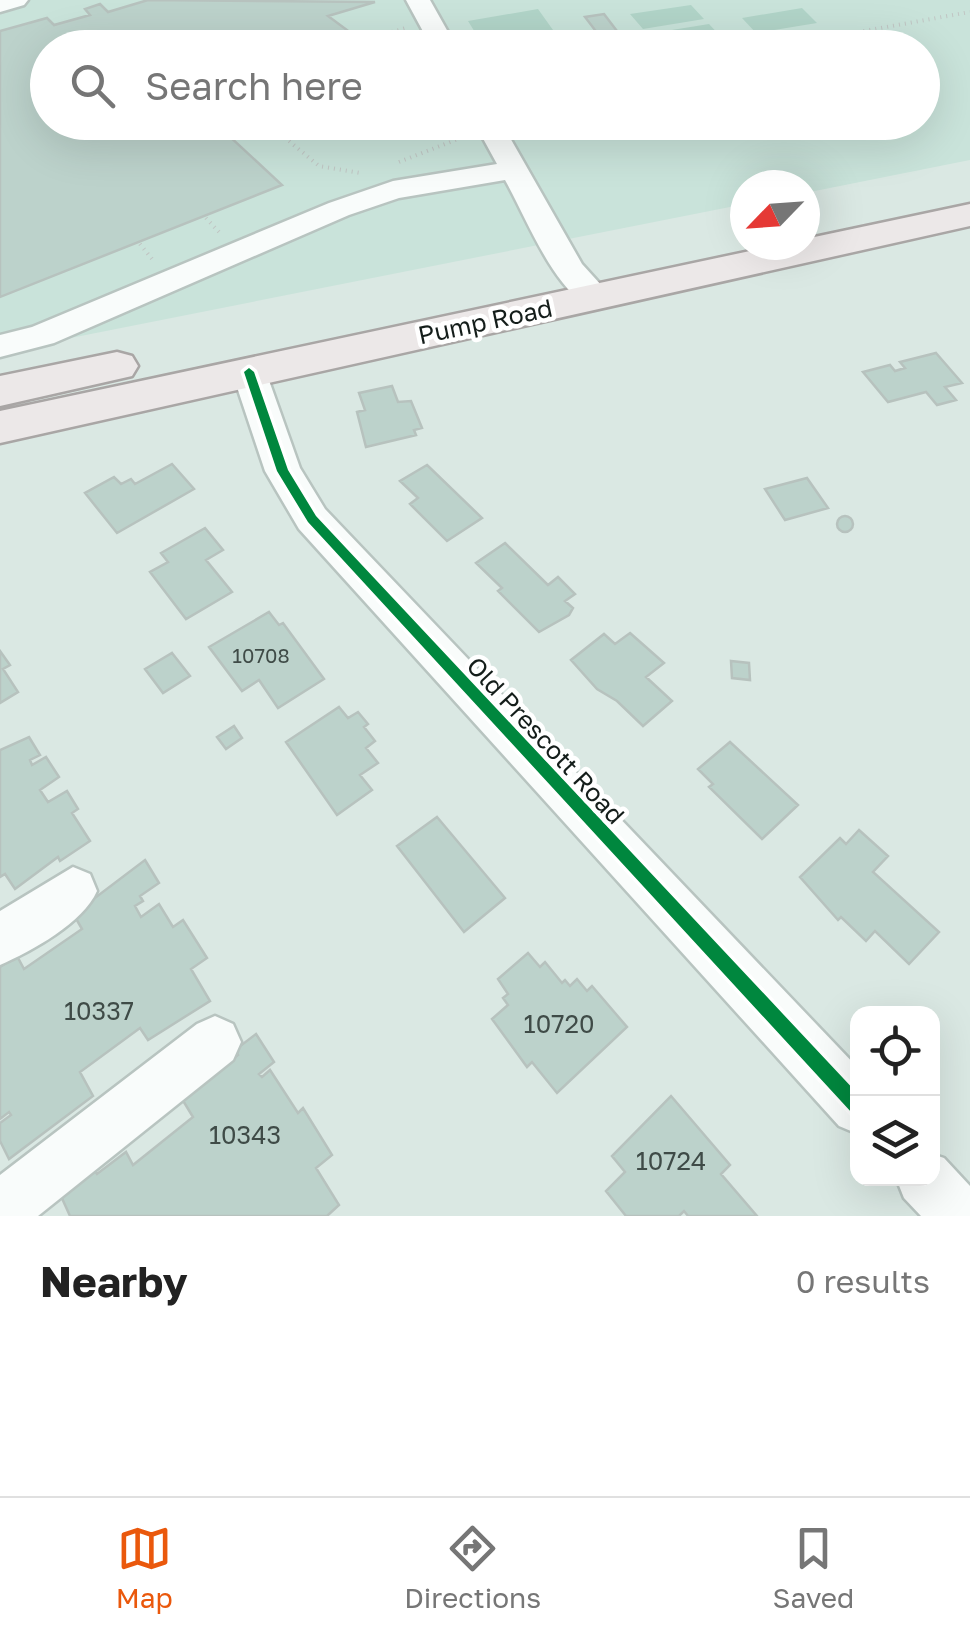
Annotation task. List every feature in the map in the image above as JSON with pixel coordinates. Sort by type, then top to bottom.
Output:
[{"type":"main road","points":[[820,218],[970,187]]},
{"type":"main road","name":"Pump Road","points":[[0,391],[970,216]]},
{"type":"main road","name":"Pump Road","points":[[0,427],[249,372],[583,283],[730,239]]},
{"type":"street","points":[[0,4],[16,0]]},
{"type":"street","points":[[418,0],[435,30]]},
{"type":"street","points":[[491,140],[514,170],[583,283]]},
{"type":"street","points":[[0,346],[42,335],[339,209],[394,190],[514,170]]},
{"type":"street","name":"Old Prescott Road","points":[[249,372],[282,471],[312,519],[850,1099]]},
{"type":"street","points":[[0,940],[73,891]]},
{"type":"street","points":[[0,1210],[215,1042]]},
{"type":"street","points":[[931,1186],[959,1216]]},
{"type":"path","points":[[869,30],[970,12]]},
{"type":"path","points":[[399,30],[414,26]]},
{"type":"path","points":[[286,140],[315,167],[332,173],[372,172]]},
{"type":"path","points":[[387,166],[452,140]]},
{"type":"shaded area","points":[[0,0],[970,0],[970,160],[820,190],[820,170],[730,170],[730,207],[0,352]]},
{"type":"shaded area","points":[[691,5],[704,19],[643,29],[630,14]]},
{"type":"shaded area","points":[[802,8],[817,23],[753,30],[742,18]]},
{"type":"shaded area","points":[[538,9],[553,30],[474,30],[468,21]]},
{"type":"shaded area","points":[[709,24],[715,30],[672,30]]},
{"type":"building","points":[[148,0],[375,2],[328,16],[347,30],[30,30],[30,140],[233,140],[282,185],[0,297],[0,31],[47,18],[54,25],[90,15],[85,9],[100,4],[108,12]]},
{"type":"building","points":[[604,14],[616,30],[595,30],[585,17]]},
{"type":"building","points":[[936,353],[962,383],[945,387],[956,400],[937,405],[926,392],[888,402],[863,372],[890,365],[895,371],[905,368],[900,362]]},
{"type":"building","points":[[392,386],[398,402],[411,401],[422,428],[414,430],[416,435],[366,447],[357,412],[365,410],[359,393]]},
{"type":"building","points":[[172,464],[194,489],[117,533],[85,493],[114,477],[121,484],[131,479],[135,484]]},
{"type":"building","points":[[427,465],[482,518],[447,541],[410,504],[418,498],[400,481]]},
{"type":"building","points":[[807,478],[828,508],[785,520],[765,489]]},
{"type":"building","points":[[845,516],[853,524],[845,532],[837,524]]},
{"type":"building","points":[[205,528],[223,550],[206,560],[232,592],[186,619],[150,572],[168,562],[161,553]]},
{"type":"building","points":[[505,543],[548,585],[558,577],[575,594],[565,601],[573,608],[569,615],[539,632],[498,591],[502,588],[476,563]]},
{"type":"building","points":[[269,612],[279,625],[283,623],[324,679],[278,708],[259,680],[242,691],[209,647]]},
{"type":"building","points":[[630,633],[664,663],[646,677],[672,701],[643,726],[617,701],[597,689],[571,660],[604,634],[615,644]]},
{"type":"building","points":[[0,651],[10,665],[3,669],[18,692],[0,703]]},
{"type":"building","points":[[172,653],[190,676],[163,693],[145,669]]},
{"type":"building","points":[[731,661],[749,663],[750,680],[732,678]]},
{"type":"building","points":[[339,707],[348,718],[358,712],[368,724],[364,727],[375,741],[366,748],[378,763],[360,775],[372,790],[337,815],[286,742]]},
{"type":"building","points":[[234,726],[242,738],[226,749],[217,737]]},
{"type":"building","points":[[29,737],[40,755],[30,760],[32,765],[46,757],[59,777],[40,790],[48,802],[67,791],[78,809],[72,813],[90,841],[60,861],[58,857],[15,889],[5,874],[0,877],[0,750]]},
{"type":"building","points":[[730,742],[798,805],[762,839],[709,787],[713,784],[698,769]]},
{"type":"building","points":[[437,817],[505,898],[464,932],[397,846]]},
{"type":"building","points":[[859,830],[888,856],[873,872],[939,932],[909,964],[875,931],[866,941],[841,917],[838,920],[800,877],[840,838],[846,844]]},
{"type":"building","points":[[145,860],[159,883],[140,896],[143,901],[135,906],[141,917],[159,904],[173,927],[183,920],[207,958],[191,969],[210,1001],[148,1040],[140,1028],[80,1072],[93,1096],[9,1159],[0,1141],[0,1123],[11,1115],[9,1112],[0,1119],[0,967],[17,956],[24,969],[82,929],[71,910],[87,904]]},
{"type":"building","points":[[528,953],[540,967],[545,962],[562,983],[565,980],[570,986],[577,979],[587,991],[592,986],[627,1027],[557,1093],[532,1062],[527,1067],[492,1019],[508,1005],[503,998],[508,994],[498,979]]},
{"type":"building","points":[[256,1034],[274,1062],[259,1074],[262,1077],[270,1070],[298,1113],[303,1108],[332,1155],[316,1168],[339,1205],[327,1216],[70,1216],[61,1196],[94,1169],[97,1174],[126,1152],[133,1165],[193,1117],[179,1094],[196,1087],[238,1055],[235,1050]]},
{"type":"building","points":[[671,1096],[730,1165],[721,1174],[757,1216],[688,1216],[684,1211],[679,1216],[626,1216],[606,1191],[625,1172],[612,1156]]},
{"type":"cycle path","points":[[249,372],[283,471],[312,519],[850,1098]]}]
